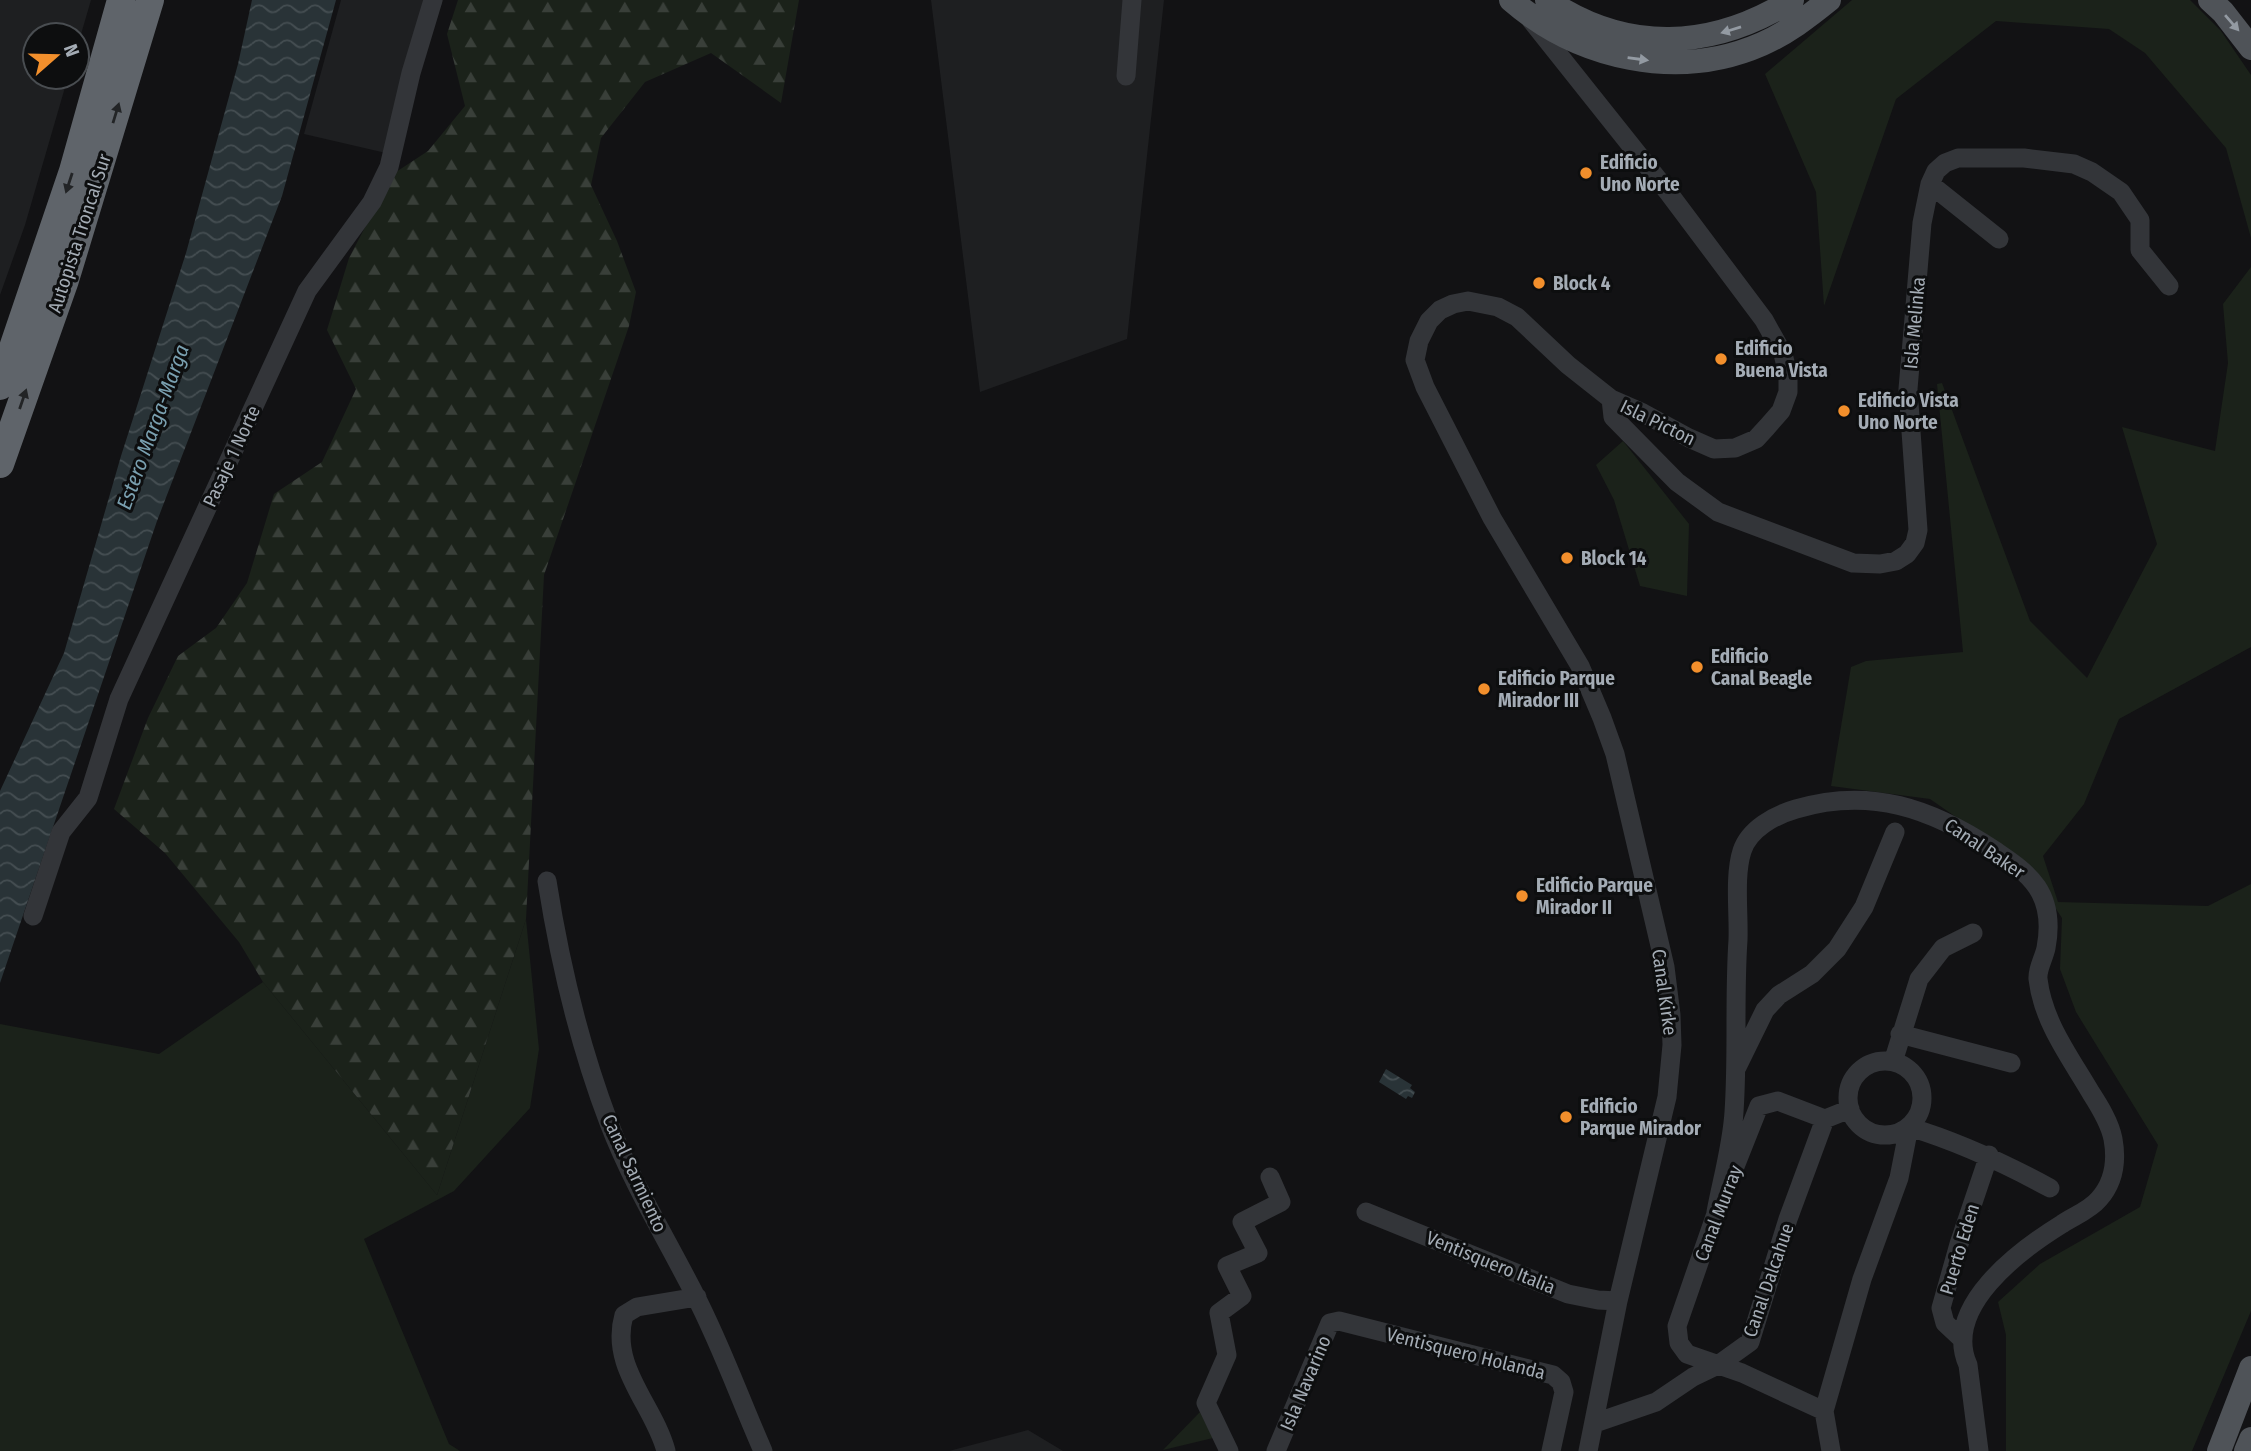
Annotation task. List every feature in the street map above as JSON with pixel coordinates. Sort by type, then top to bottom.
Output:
[{"type":"highway","name":"Autopista Troncal Sur","points":[[0,386],[73,171],[121,0]]},
{"type":"highway","name":"Autopista Troncal Sur","points":[[0,464],[65,280],[150,0]]},
{"type":"main road","points":[[1547,0],[1581,20],[1603,29],[1626,35],[1673,39],[1732,30],[1769,15],[1792,0]]},
{"type":"main road","points":[[1517,5],[1556,32],[1592,48],[1617,56],[1654,61],[1707,59],[1761,44],[1795,26],[1829,0]]},
{"type":"main road","points":[[2210,0],[2251,48]]},
{"type":"main road","points":[[2219,1451],[2251,1368]]},
{"type":"main road","points":[[2246,1451],[2251,1438]]},
{"type":"street","name":"Pasaje 1 Norte","points":[[33,916],[61,832],[88,798],[119,699],[307,291],[372,202],[388,167],[411,73],[433,0]]},
{"type":"street","points":[[1126,76],[1132,0]]},
{"type":"street","name":"Isla Picton","points":[[1492,518],[1419,374],[1415,360],[1419,341],[1435,316],[1453,304],[1468,301],[1498,307],[1517,317],[1611,399],[1643,412],[1689,439],[1714,449],[1735,448],[1756,439],[1781,411],[1788,392],[1788,374],[1783,354],[1763,320],[1668,192],[1517,5]]},
{"type":"street","points":[[1584,88],[1583,66],[1592,48]]},
{"type":"street","points":[[1999,239],[1930,184],[1945,163],[1958,158],[2024,158],[2074,164],[2092,172],[2120,192],[2140,220],[2140,250],[2169,286]]},
{"type":"street","name":"Isla Melinka","points":[[1611,399],[1613,417],[1677,482],[1717,512],[1853,563],[1880,564],[1896,561],[1907,554],[1915,543],[1918,530],[1908,389],[1923,223],[1930,184]]},
{"type":"street","name":"Canal Kirke","points":[[1492,518],[1580,666],[1615,754],[1665,967],[1671,1015],[1668,1097],[1618,1301],[1588,1451]]},
{"type":"street","name":"Canal Baker","points":[[1716,1212],[1734,1115],[1734,993],[1742,849],[1757,829],[1781,813],[1819,802],[1865,799],[1900,805],[1940,818],[2024,871],[2039,889],[2048,910],[2046,948],[2037,976],[2053,1030],[2101,1109],[2113,1136],[2116,1164],[2110,1183],[2099,1200],[2039,1240],[1985,1285],[1961,1338]]},
{"type":"street","points":[[1735,1073],[1766,1010],[1779,995],[1811,974],[1837,950],[1864,907],[1895,832]]},
{"type":"street","name":"Canal Sarmiento","points":[[547,881],[561,962],[581,1042],[595,1084],[627,1166],[696,1297],[763,1451]]},
{"type":"street","points":[[1893,1062],[1919,979],[1943,948],[1973,933]]},
{"type":"street","points":[[1900,1034],[2011,1063]]},
{"type":"street","points":[[1880,1061],[1893,1062],[1913,1073],[1921,1089],[1922,1102],[1917,1117],[1909,1127],[1899,1133],[1886,1135],[1860,1125],[1848,1102],[1851,1083],[1860,1070],[1880,1061]]},
{"type":"street","name":"Canal Murray","points":[[1718,1365],[1687,1354],[1678,1343],[1677,1326],[1716,1212],[1759,1106],[1778,1101],[1825,1119]]},
{"type":"street","points":[[1825,1119],[1850,1110]]},
{"type":"street","name":"Canal Dalcahue","points":[[1595,1423],[1656,1402],[1693,1377],[1718,1365],[1750,1342],[1788,1219],[1825,1119]]},
{"type":"street","points":[[1909,1127],[1948,1138],[1989,1155],[2050,1188]]},
{"type":"street","points":[[1831,1451],[1824,1411],[1863,1279],[1899,1178],[1909,1127]]},
{"type":"street","name":"Puerto Eden","points":[[1961,1338],[1945,1322],[1941,1308],[1989,1155]]},
{"type":"street","points":[[1229,1451],[1206,1403],[1227,1355],[1219,1313],[1242,1296],[1227,1266],[1258,1253],[1242,1222],[1280,1202],[1270,1177]]},
{"type":"street","name":"Ventisquero Italia","points":[[1366,1212],[1568,1294],[1618,1301]]},
{"type":"street","points":[[666,1451],[661,1433],[630,1378],[620,1328],[624,1315],[636,1307],[696,1297]]},
{"type":"street","name":"Isla Navarino","points":[[1276,1451],[1330,1323],[1339,1321]]},
{"type":"street","name":"Ventisquero Holanda","points":[[1339,1321],[1553,1375],[1561,1382],[1564,1392],[1551,1451]]},
{"type":"street","points":[[1961,1338],[1968,1365],[1979,1451]]},
{"type":"street","points":[[1718,1365],[1742,1373],[1824,1411]]},
{"type":"shaded area","points":[[0,0],[91,0],[85,21],[21,21],[21,91],[64,91],[25,225],[0,295]]},
{"type":"shaded area","points":[[341,0],[443,0],[386,153],[304,134]]},
{"type":"shaded area","points":[[931,0],[1164,0],[1127,339],[980,392]]},
{"type":"shaded area","points":[[1028,1430],[1063,1451],[949,1451]]},
{"type":"green space","points":[[458,0],[799,0],[781,103],[711,53],[645,82],[601,138],[591,185],[617,241],[636,292],[629,326],[544,575],[526,919],[437,1195],[263,982],[239,942],[165,853],[114,809],[148,718],[178,656],[216,628],[247,583],[274,494],[322,462],[356,389],[327,330],[349,258],[393,174],[428,151],[465,106],[447,34]]},
{"type":"green space","points":[[1852,0],[2190,0],[2221,31],[2251,75],[2251,238],[2226,148],[2145,53],[2109,29],[1996,21],[1896,99],[1824,306],[1816,192],[1765,74]]},
{"type":"green space","points":[[2251,267],[2251,647],[2119,719],[2084,804],[2043,856],[2058,902],[2208,906],[2251,884],[2251,1311],[2192,1451],[2006,1451],[2006,1335],[1998,1302],[2040,1264],[2140,1207],[2158,1145],[2076,1012],[2060,969],[2062,918],[2028,867],[1930,799],[1831,786],[1851,667],[1866,661],[1963,652],[1937,384],[1942,383],[2030,621],[2087,678],[2157,544],[2122,427],[2215,451],[2228,363],[2223,304]]},
{"type":"green space","points":[[1623,441],[1689,524],[1687,596],[1640,586],[1614,500],[1596,465]]},
{"type":"green space","points":[[526,919],[539,1049],[530,1108],[454,1191],[364,1239],[449,1444],[460,1451],[0,1451],[0,1024],[159,1054],[263,982],[437,1195]]},
{"type":"green space","points":[[1200,1412],[1213,1438],[1163,1450]]},
{"type":"water","name":"Estero Marga-Marga","points":[[252,0],[336,0],[282,196],[157,521],[0,983],[0,791],[64,653],[121,456],[186,253],[238,64]]},
{"type":"water","points":[[1386,1069],[1412,1085],[1410,1088],[1415,1092],[1412,1098],[1408,1096],[1406,1099],[1379,1082]]},
{"type":"place","name":"Edificio Uno Norte","points":[[1586,173]]},
{"type":"place","name":"Block 4","points":[[1539,283]]},
{"type":"place","name":"Edificio Buena Vista","points":[[1721,359]]},
{"type":"place","name":"Edificio Vista Uno Norte","points":[[1844,411]]},
{"type":"place","name":"Block 14","points":[[1567,558]]},
{"type":"place","name":"Edificio Canal Beagle","points":[[1697,667]]},
{"type":"place","name":"Edificio Parque Mirador III","points":[[1484,689]]},
{"type":"place","name":"Edificio Parque Mirador II","points":[[1522,896]]},
{"type":"place","name":"Edificio Parque Mirador","points":[[1566,1117]]}]
